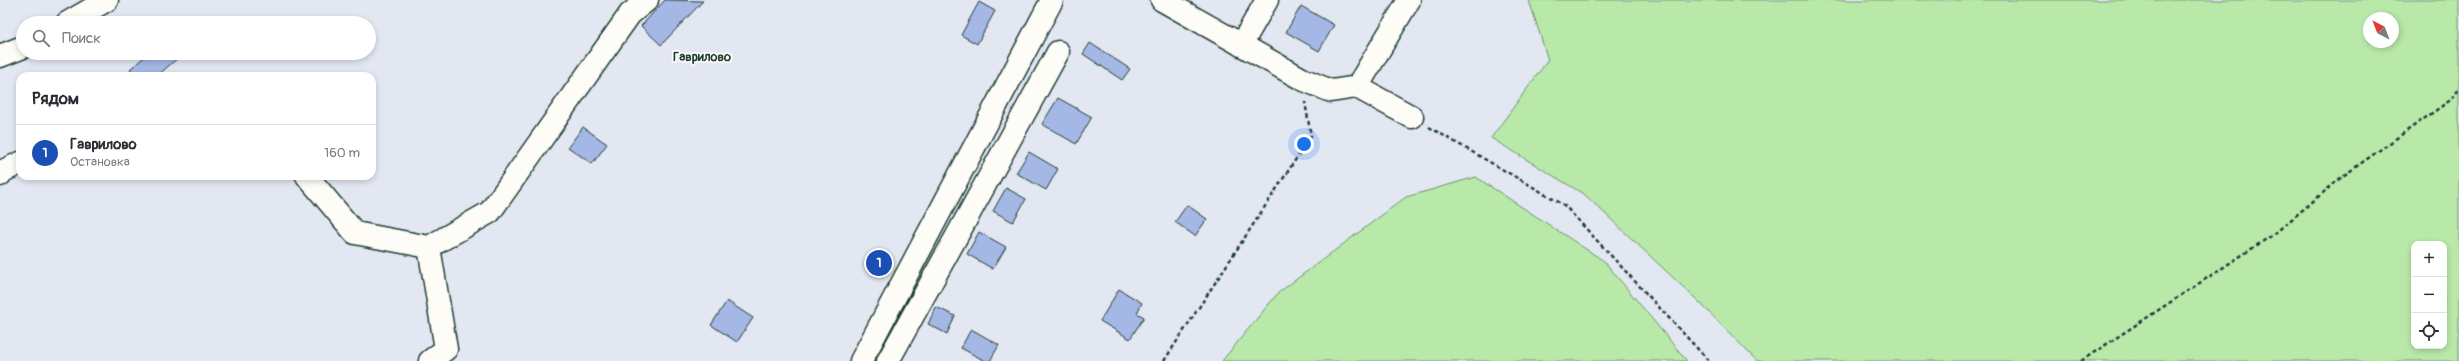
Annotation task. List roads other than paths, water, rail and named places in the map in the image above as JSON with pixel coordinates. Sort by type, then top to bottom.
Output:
[{"type":"street","points":[[79,16],[108,0]]},
{"type":"street","points":[[310,180],[355,233],[429,247],[490,212],[630,14],[647,0]]},
{"type":"street","points":[[862,361],[1052,0]]},
{"type":"street","points":[[1162,0],[1302,79],[1331,91],[1357,87],[1412,117]]},
{"type":"street","points":[[1241,45],[1267,0]]},
{"type":"street","points":[[1357,87],[1409,0]]},
{"type":"street","points":[[0,56],[16,50]]},
{"type":"street","points":[[888,361],[1058,52]]},
{"type":"street","points":[[0,175],[3,171],[16,165]]},
{"type":"street","points":[[429,247],[446,349],[430,361]]},
{"type":"place","name":"Гаврилово","points":[[879,263]]},
{"type":"district","name":"Гаврилово","points":[[702,56]]}]
